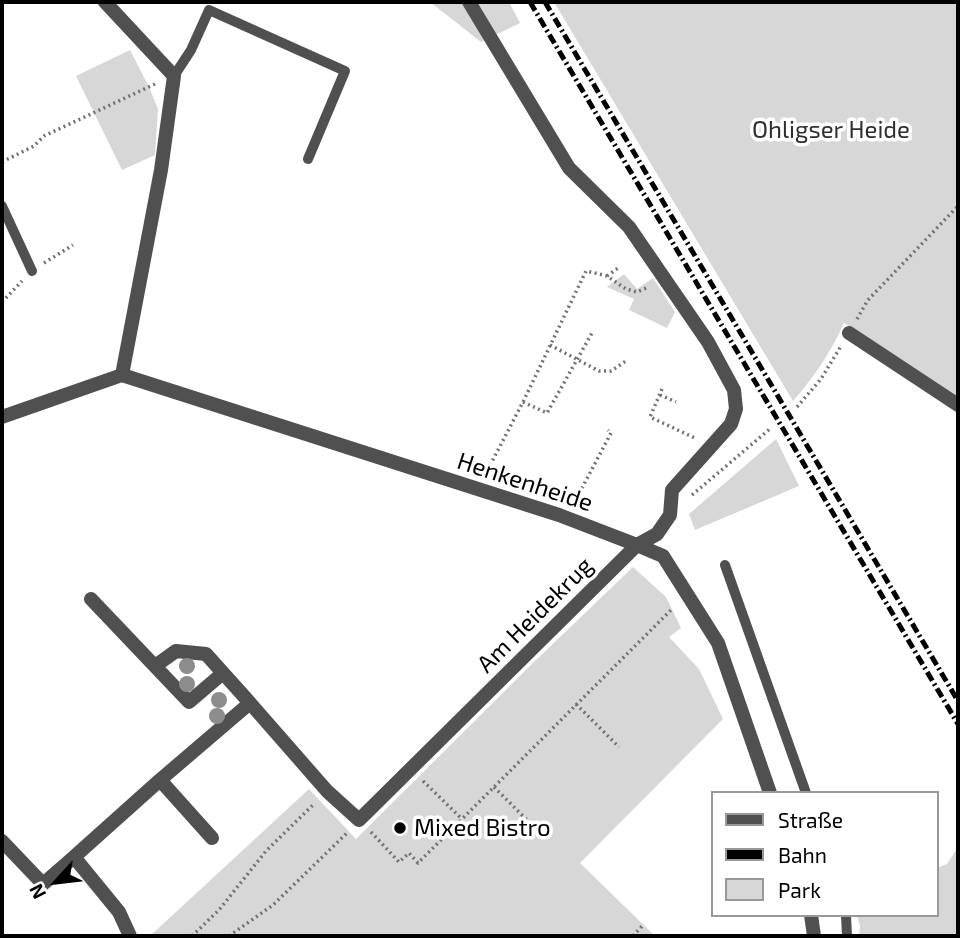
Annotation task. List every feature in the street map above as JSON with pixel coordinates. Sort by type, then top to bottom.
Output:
[{"type":"street","points":[[2,417],[122,374],[161,170],[174,76],[105,2]]},
{"type":"street","name":"Am Heidekrug","points":[[359,820],[637,545],[657,534],[670,515],[672,490],[731,424],[736,409],[734,390],[708,342],[629,227],[569,168],[469,2]]},
{"type":"street","points":[[849,333],[958,405]]},
{"type":"street","name":"Henkenheide","points":[[122,374],[559,515],[663,556],[718,643],[769,791]]},
{"type":"street","points":[[91,598],[188,702],[223,673]]},
{"type":"street","points":[[155,666],[176,651],[206,654],[327,792],[359,820]]},
{"type":"street","points":[[2,841],[43,884],[250,703]]},
{"type":"street","points":[[160,780],[212,838]]},
{"type":"street","points":[[74,857],[119,912],[130,936]]},
{"type":"street","points":[[811,917],[814,936]]},
{"type":"lane","points":[[174,76],[191,50],[209,10],[345,71],[308,159]]},
{"type":"lane","points":[[2,206],[32,271]]},
{"type":"lane","points":[[725,565],[805,791]]},
{"type":"lane","points":[[846,917],[847,936]]},
{"type":"path","points":[[2,162],[34,146],[44,136],[174,76]]},
{"type":"path","points":[[797,407],[821,379],[868,300],[958,206]]},
{"type":"path","points":[[607,276],[618,268]]},
{"type":"path","points":[[477,489],[523,402],[586,271],[607,276],[626,289],[637,292],[646,288]]},
{"type":"path","points":[[523,402],[547,413],[592,333]]},
{"type":"path","points":[[551,345],[599,371],[611,371],[626,360]]},
{"type":"path","points":[[662,389],[650,417],[712,446]]},
{"type":"path","points":[[660,395],[676,402]]},
{"type":"path","points":[[670,515],[771,428]]},
{"type":"path","points":[[559,515],[570,494],[581,489],[611,433],[608,430]]},
{"type":"path","points":[[229,936],[273,905],[359,820],[399,862],[409,853],[418,863],[672,609]]},
{"type":"path","points":[[576,704],[619,747]]},
{"type":"path","points":[[411,770],[462,818]]},
{"type":"path","points":[[494,787],[533,826]]},
{"type":"path","points":[[192,936],[219,910],[266,851],[327,792]]},
{"type":"path","points":[[633,936],[643,925]]},
{"type":"green space","points":[[430,2],[509,2],[520,23],[481,42]]},
{"type":"green space","name":"Ohligser Heide","points":[[554,2],[958,2],[958,398],[844,323],[822,364],[793,401]]},
{"type":"green space","points":[[130,50],[158,109],[155,155],[122,170],[76,76]]},
{"type":"green space","points":[[624,274],[637,289],[653,278],[675,312],[667,328],[629,310],[634,299],[607,287]]},
{"type":"green space","points":[[776,439],[799,486],[695,530],[689,514]]},
{"type":"green space","points":[[633,567],[666,597],[681,628],[669,637],[699,669],[723,719],[580,863],[655,936],[150,936],[309,789],[356,839]]},
{"type":"green space","points":[[958,847],[958,936],[859,936],[858,917],[939,917],[939,867],[947,864]]},
{"type":"railway","points":[[530,2],[958,724]]},
{"type":"railway","points":[[545,2],[958,701]]},
{"type":"place","name":"Mixed Bistro","points":[[400,828]]}]
